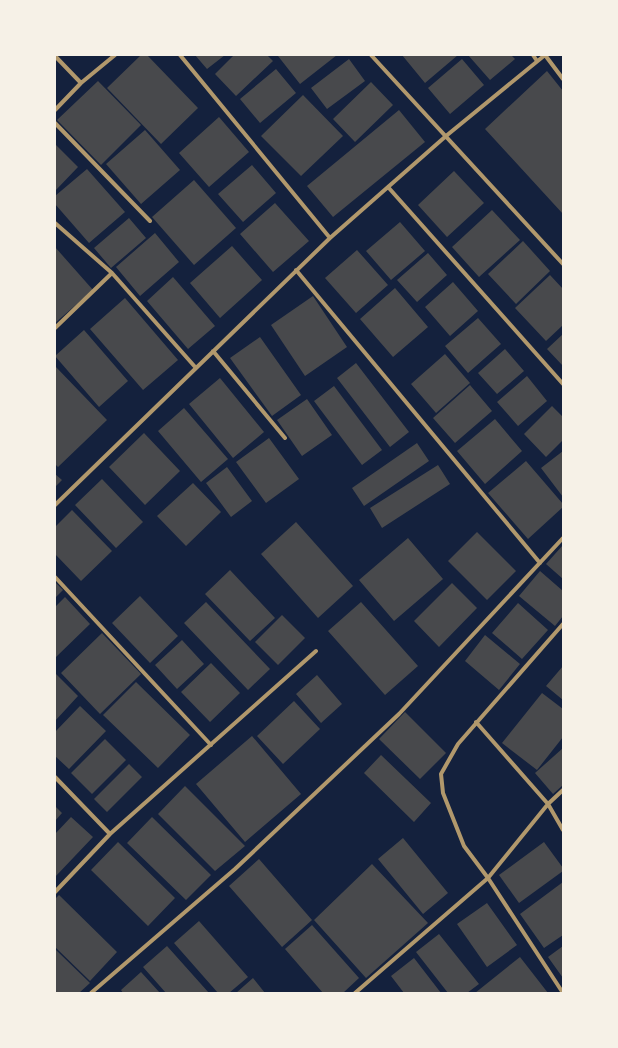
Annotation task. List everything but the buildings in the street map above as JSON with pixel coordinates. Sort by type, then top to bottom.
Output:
[{"type":"street","points":[[55,110],[81,84],[115,55]]},
{"type":"street","points":[[180,55],[330,238]]},
{"type":"street","points":[[370,55],[563,264]]},
{"type":"street","points":[[533,55],[537,61]]},
{"type":"street","points":[[55,505],[296,270],[330,238],[446,136],[545,55],[563,79]]},
{"type":"street","points":[[55,56],[81,84]]},
{"type":"street","points":[[55,123],[150,221]]},
{"type":"street","points":[[388,187],[563,384]]},
{"type":"street","points":[[55,223],[112,273],[196,368]]},
{"type":"street","points":[[296,270],[540,563]]},
{"type":"street","points":[[55,328],[112,273]]},
{"type":"street","points":[[213,351],[285,438]]},
{"type":"street","points":[[91,993],[235,868],[399,714],[563,538]]},
{"type":"street","points":[[55,578],[211,745]]},
{"type":"street","points":[[563,624],[458,744],[441,774],[443,793],[464,846],[488,878],[563,993]]},
{"type":"street","points":[[55,892],[110,834],[316,651]]},
{"type":"street","points":[[476,722],[548,804],[563,830]]},
{"type":"street","points":[[55,777],[110,834]]},
{"type":"street","points":[[355,993],[488,878],[548,804],[563,790]]}]
